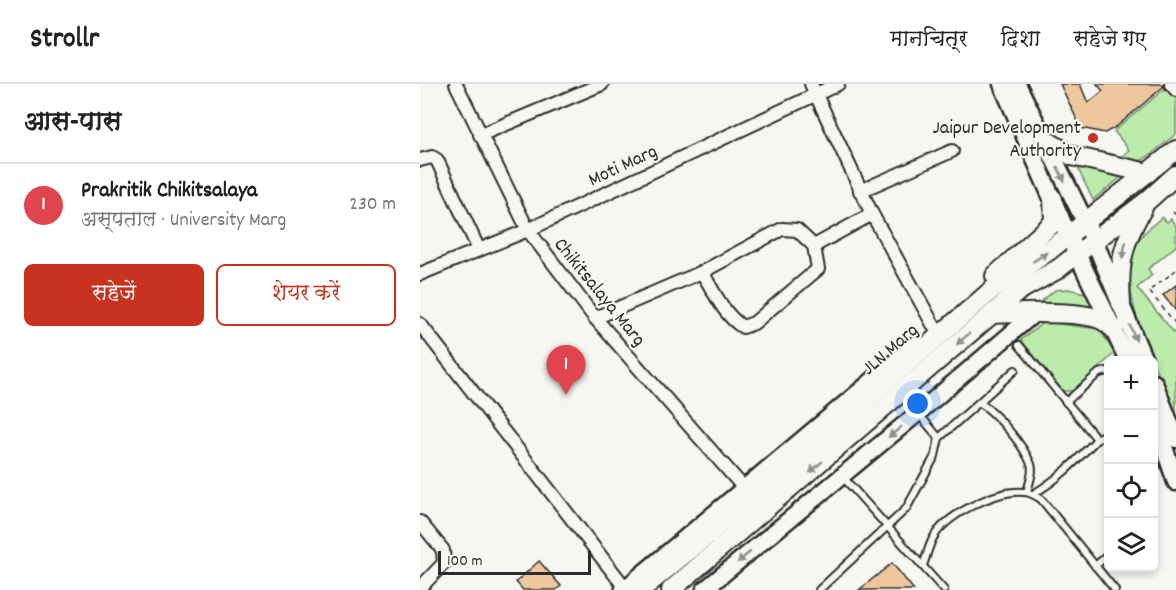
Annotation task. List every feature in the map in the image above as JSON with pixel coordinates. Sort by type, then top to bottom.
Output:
[{"type":"main road","points":[[1002,84],[1068,236],[1126,356]]},
{"type":"main road","points":[[1017,84],[1094,240],[1142,356]]},
{"type":"main road","points":[[1044,139],[1072,156],[1148,173]]},
{"type":"main road","name":"JLN Marg","points":[[629,589],[748,492],[936,332],[1050,250],[1176,150]]},
{"type":"main road","points":[[671,590],[992,314],[1020,291],[1058,269],[1176,175]]},
{"type":"main road","points":[[936,332],[1054,222],[1053,199]]},
{"type":"main road","points":[[1121,303],[1121,261],[1128,235],[1146,201]]},
{"type":"main road","points":[[992,314],[1035,313],[1085,316],[1102,320],[1114,329]]},
{"type":"main road","points":[[1158,393],[1176,439]]},
{"type":"main road","points":[[1158,430],[1176,482]]},
{"type":"street","name":"Chikitsalaya Marg","points":[[456,84],[528,230],[596,318],[748,492]]},
{"type":"street","points":[[480,135],[602,84]]},
{"type":"street","name":"Moti Marg","points":[[420,274],[528,230],[813,89],[838,84]]},
{"type":"street","points":[[1171,84],[1176,90]]},
{"type":"street","points":[[813,89],[860,191],[936,332]]},
{"type":"street","points":[[860,191],[952,151]]},
{"type":"street","points":[[420,160],[432,157],[436,160],[479,250]]},
{"type":"street","points":[[814,246],[872,214]]},
{"type":"street","points":[[596,318],[702,272],[782,229],[797,231],[814,246],[818,269],[754,323],[743,327],[736,323],[727,311],[702,272]]},
{"type":"street","points":[[704,590],[1035,313]]},
{"type":"street","points":[[420,324],[629,589]]},
{"type":"street","points":[[420,522],[443,550],[444,563],[420,588]]},
{"type":"lane","points":[[1019,345],[1097,439]]},
{"type":"lane","points":[[819,590],[906,509],[935,456],[939,438],[1015,369]]},
{"type":"lane","points":[[1066,402],[1099,373],[1104,371]]},
{"type":"lane","points":[[979,402],[993,411],[1010,431],[1031,465],[1030,493]]},
{"type":"lane","points":[[918,413],[939,438]]},
{"type":"lane","points":[[923,565],[934,536],[949,520],[982,501],[1007,492],[1030,493],[1047,487],[1104,435]]},
{"type":"lane","points":[[842,476],[944,590]]},
{"type":"lane","points":[[1030,493],[1041,499],[1115,590]]},
{"type":"lane","points":[[1095,566],[1104,558]]},
{"type":"path","points":[[1173,212],[1176,215]]},
{"type":"path","points":[[1176,270],[1149,291],[1176,324]]},
{"type":"green space","points":[[1168,86],[1176,97],[1176,134],[1142,160],[1117,161],[1129,150],[1114,131]]},
{"type":"green space","points":[[1078,165],[1126,173],[1093,200]]},
{"type":"green space","points":[[1162,217],[1167,222],[1171,219],[1176,226],[1176,246],[1148,269],[1152,275],[1137,288],[1176,335],[1176,418],[1158,374],[1158,356],[1150,356],[1131,294],[1129,274],[1131,256],[1143,234]]},
{"type":"green space","points":[[1068,289],[1085,293],[1098,314],[1037,305],[1055,290]]},
{"type":"green space","points":[[1044,322],[1099,329],[1115,353],[1112,356],[1104,356],[1104,363],[1073,391],[1063,391],[1021,340]]},
{"type":"building","points":[[1060,84],[1080,84],[1088,103],[1103,91],[1097,84],[1163,84],[1163,87],[1116,127],[1105,133],[1081,128]]},
{"type":"building","points":[[1176,285],[1176,311],[1163,295]]},
{"type":"building","points":[[539,561],[561,586],[556,590],[523,590],[516,582]]},
{"type":"building","points":[[892,563],[914,590],[859,590]]},
{"type":"place","name":"Jaipur Development Authority","points":[[1093,138]]},
{"type":"place","name":"Prakritik Chikitsalaya","points":[[566,395]]}]
